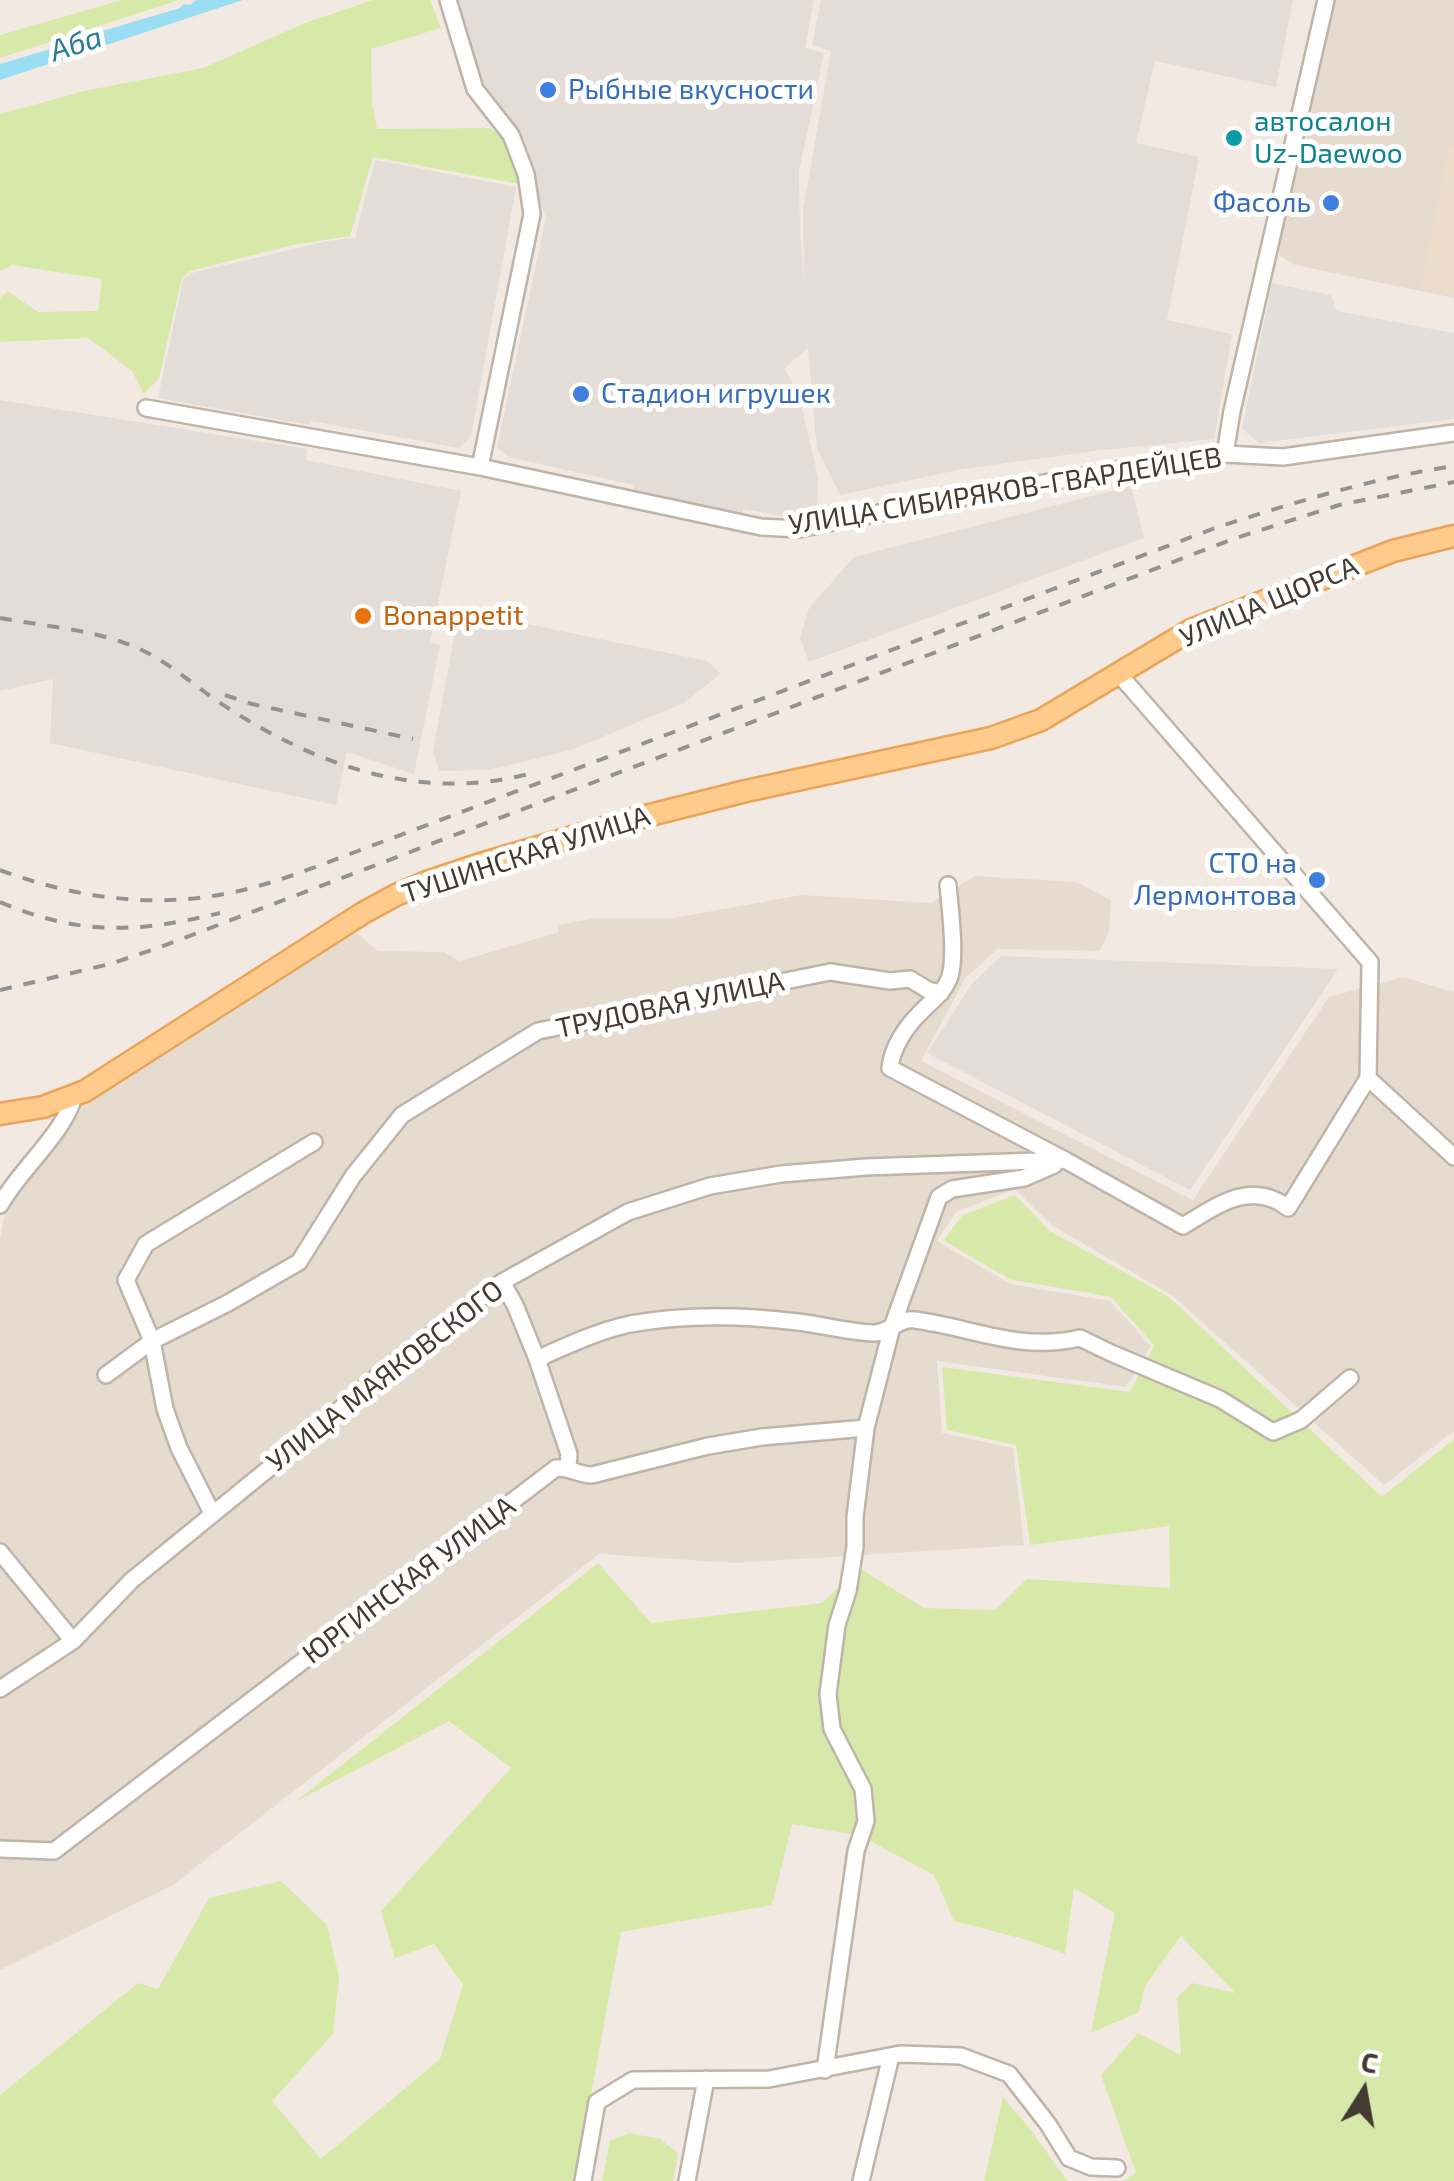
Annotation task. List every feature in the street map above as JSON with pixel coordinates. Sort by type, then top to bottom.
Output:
[{"type":"main road","name":"УЛИЦА ЩОРСА","points":[[1042,720],[1191,630],[1393,551],[1454,536]]},
{"type":"main road","name":"ТУШИНСКАЯ УЛИЦА","points":[[0,1114],[43,1108],[74,1096],[363,913],[429,881],[634,819],[991,738],[1042,720]]},
{"type":"street","points":[[448,0],[475,89],[511,135],[526,174],[532,214],[480,467]]},
{"type":"street","points":[[1225,454],[1326,0]]},
{"type":"street","name":"УЛИЦА СИБИРЯКОВ-ГВАРДЕЙЦЕВ","points":[[146,408],[480,467],[761,526],[799,529],[1150,464],[1225,454],[1283,458],[1454,433]]},
{"type":"street","points":[[948,885],[952,968],[948,982],[898,1043],[890,1068],[1183,1226],[1225,1200],[1244,1196],[1276,1198],[1288,1208],[1368,1078],[1370,962],[1118,673]]},
{"type":"street","name":"ТРУДОВАЯ УЛИЦА","points":[[106,1375],[152,1341],[299,1262],[353,1176],[402,1115],[538,1032],[830,972],[890,981],[910,979],[940,993]]},
{"type":"street","points":[[1368,1078],[1454,1157]]},
{"type":"street","points":[[0,1205],[11,1185],[69,1114],[74,1096]]},
{"type":"street","points":[[212,1513],[179,1448],[165,1409],[152,1341],[126,1280],[146,1244],[314,1142]]},
{"type":"street","points":[[825,2070],[856,1852],[866,1821],[863,1789],[832,1729],[828,1694],[837,1624],[855,1547],[866,1428],[892,1327],[939,1197],[952,1189],[1024,1178],[1065,1160]]},
{"type":"street","name":"УЛИЦА МАЯКОВСКОГО","points":[[0,1688],[72,1641],[132,1580],[385,1370],[502,1282],[628,1212],[710,1186],[781,1174],[1065,1160]]},
{"type":"street","points":[[502,1282],[537,1360],[569,1454],[568,1467],[581,1475],[762,1437],[866,1428]]},
{"type":"street","points":[[537,1360],[628,1324],[714,1315],[879,1334],[908,1318],[1010,1342],[1055,1344],[1080,1338],[1220,1399],[1273,1432],[1301,1420],[1350,1378]]},
{"type":"street","name":"ЮРГИНСКАЯ УЛИЦА","points":[[0,1849],[54,1851],[556,1468],[568,1467]]},
{"type":"street","points":[[0,1552],[72,1641]]},
{"type":"street","points":[[861,2181],[891,2056]]},
{"type":"street","points":[[583,2181],[597,2102],[633,2080],[768,2079],[891,2056],[961,2056],[1009,2074],[1069,2158],[1091,2166],[1117,2168]]},
{"type":"street","points":[[687,2181],[706,2079]]},
{"type":"shaded area","points":[[452,0],[814,0],[805,48],[824,53],[799,171],[804,280],[803,210],[831,51],[812,45],[821,0],[1293,0],[1276,87],[1155,61],[1136,143],[1199,157],[1167,320],[1232,334],[1214,439],[963,469],[840,495],[817,449],[808,348],[784,368],[799,395],[818,477],[817,517],[797,519],[743,509],[742,515],[634,490],[634,485],[509,457],[497,447],[546,218],[521,147],[468,54]]},
{"type":"shaded area","points":[[1331,0],[1454,0],[1454,298],[1295,265],[1280,256]]},
{"type":"shaded area","points":[[1449,145],[1454,146],[1454,295],[1421,288]]},
{"type":"shaded area","points":[[375,160],[516,187],[471,437],[459,448],[158,398],[183,279],[192,273],[355,238]]},
{"type":"shaded area","points":[[1272,283],[1331,295],[1337,311],[1454,333],[1454,419],[1259,443],[1242,429]]},
{"type":"shaded area","points":[[0,400],[307,449],[306,460],[461,491],[430,642],[440,645],[414,774],[347,752],[336,805],[50,743],[53,679],[0,691]]},
{"type":"shaded area","points":[[1131,486],[1144,538],[809,662],[800,638],[809,608],[854,557]]},
{"type":"shaded area","points":[[459,610],[707,661],[721,673],[684,703],[571,750],[489,770],[439,771],[433,751]]},
{"type":"shaded area","points":[[975,876],[1076,882],[1111,900],[1109,932],[1100,951],[998,949],[966,977],[921,1061],[1193,1200],[1329,997],[1403,977],[1454,992],[1454,1431],[1384,1485],[1173,1296],[1053,1226],[1015,1189],[956,1212],[937,1241],[1010,1284],[1110,1301],[1151,1346],[1126,1387],[937,1361],[942,1433],[1013,1448],[1024,1545],[734,1563],[599,1554],[173,1885],[0,1970],[0,1239],[5,1212],[25,1177],[68,1129],[84,1101],[250,991],[354,931],[378,951],[444,952],[460,961],[559,932],[558,925],[596,918],[674,918],[801,895],[931,903]]},
{"type":"shaded area","points":[[1001,956],[1338,969],[1190,1190],[927,1053],[971,985]]},
{"type":"green space","points":[[122,0],[179,0],[0,58],[0,35]]},
{"type":"green space","points":[[373,0],[430,0],[441,28],[371,49],[377,129],[490,128],[509,143],[520,184],[373,157],[350,236],[293,245],[190,271],[182,278],[159,378],[144,394],[132,371],[88,338],[0,342],[0,298],[8,291],[38,312],[98,311],[102,279],[12,265],[0,271],[0,114],[84,91],[203,68],[305,23]]},
{"type":"green space","points":[[1015,1195],[1050,1231],[1169,1297],[1382,1497],[1454,1439],[1454,2181],[1124,2181],[1136,2173],[1101,2075],[1138,2033],[1181,2055],[1177,1998],[1192,1983],[1235,1993],[1181,1936],[1145,1986],[1139,2012],[1091,2033],[1115,1913],[1074,1888],[1065,1954],[954,1921],[934,1875],[861,1836],[792,1824],[772,1905],[621,1932],[575,2181],[0,2181],[0,2095],[138,1983],[158,1989],[209,1898],[281,1881],[327,1925],[339,1977],[333,2034],[272,2101],[321,2159],[440,2059],[463,1985],[434,1944],[395,1958],[381,1911],[511,1768],[449,1721],[295,1802],[598,1563],[651,1623],[822,1603],[859,1568],[924,1608],[995,1610],[1027,1579],[1170,1588],[1169,1526],[1030,1545],[1016,1445],[947,1430],[942,1367],[1130,1392],[1154,1345],[1111,1297],[1009,1279],[943,1240],[963,1215]]},
{"type":"green space","points":[[1003,2097],[1031,2130],[1067,2181],[984,2181]]},
{"type":"green space","points":[[629,2133],[660,2139],[678,2153],[673,2181],[602,2181],[610,2141]]},
{"type":"water","name":"Аба","points":[[197,0],[243,0],[0,80],[0,64]]},
{"type":"railway","points":[[0,870],[53,887],[135,900],[191,899],[254,887],[1218,527],[1364,484],[1454,466]]},
{"type":"railway","points":[[0,990],[155,949],[1236,538],[1339,505],[1454,482]]},
{"type":"railway","points":[[0,618],[86,632],[135,647],[161,660],[266,731],[337,763],[374,774],[450,784],[529,774]]},
{"type":"railway","points":[[225,695],[413,739]]},
{"type":"railway","points":[[0,902],[56,921],[109,928],[162,924],[220,913]]},
{"type":"place","name":"Рыбные вкусности","points":[[548,90]]},
{"type":"place","name":"автосалон Uz-Daewoo","points":[[1234,138]]},
{"type":"place","name":"Фасоль","points":[[1331,203]]},
{"type":"place","name":"Стадион игрушек","points":[[581,394]]},
{"type":"place","name":"Bonappetit","points":[[363,616]]},
{"type":"place","name":"СТО на Лермонтова","points":[[1317,880]]}]
